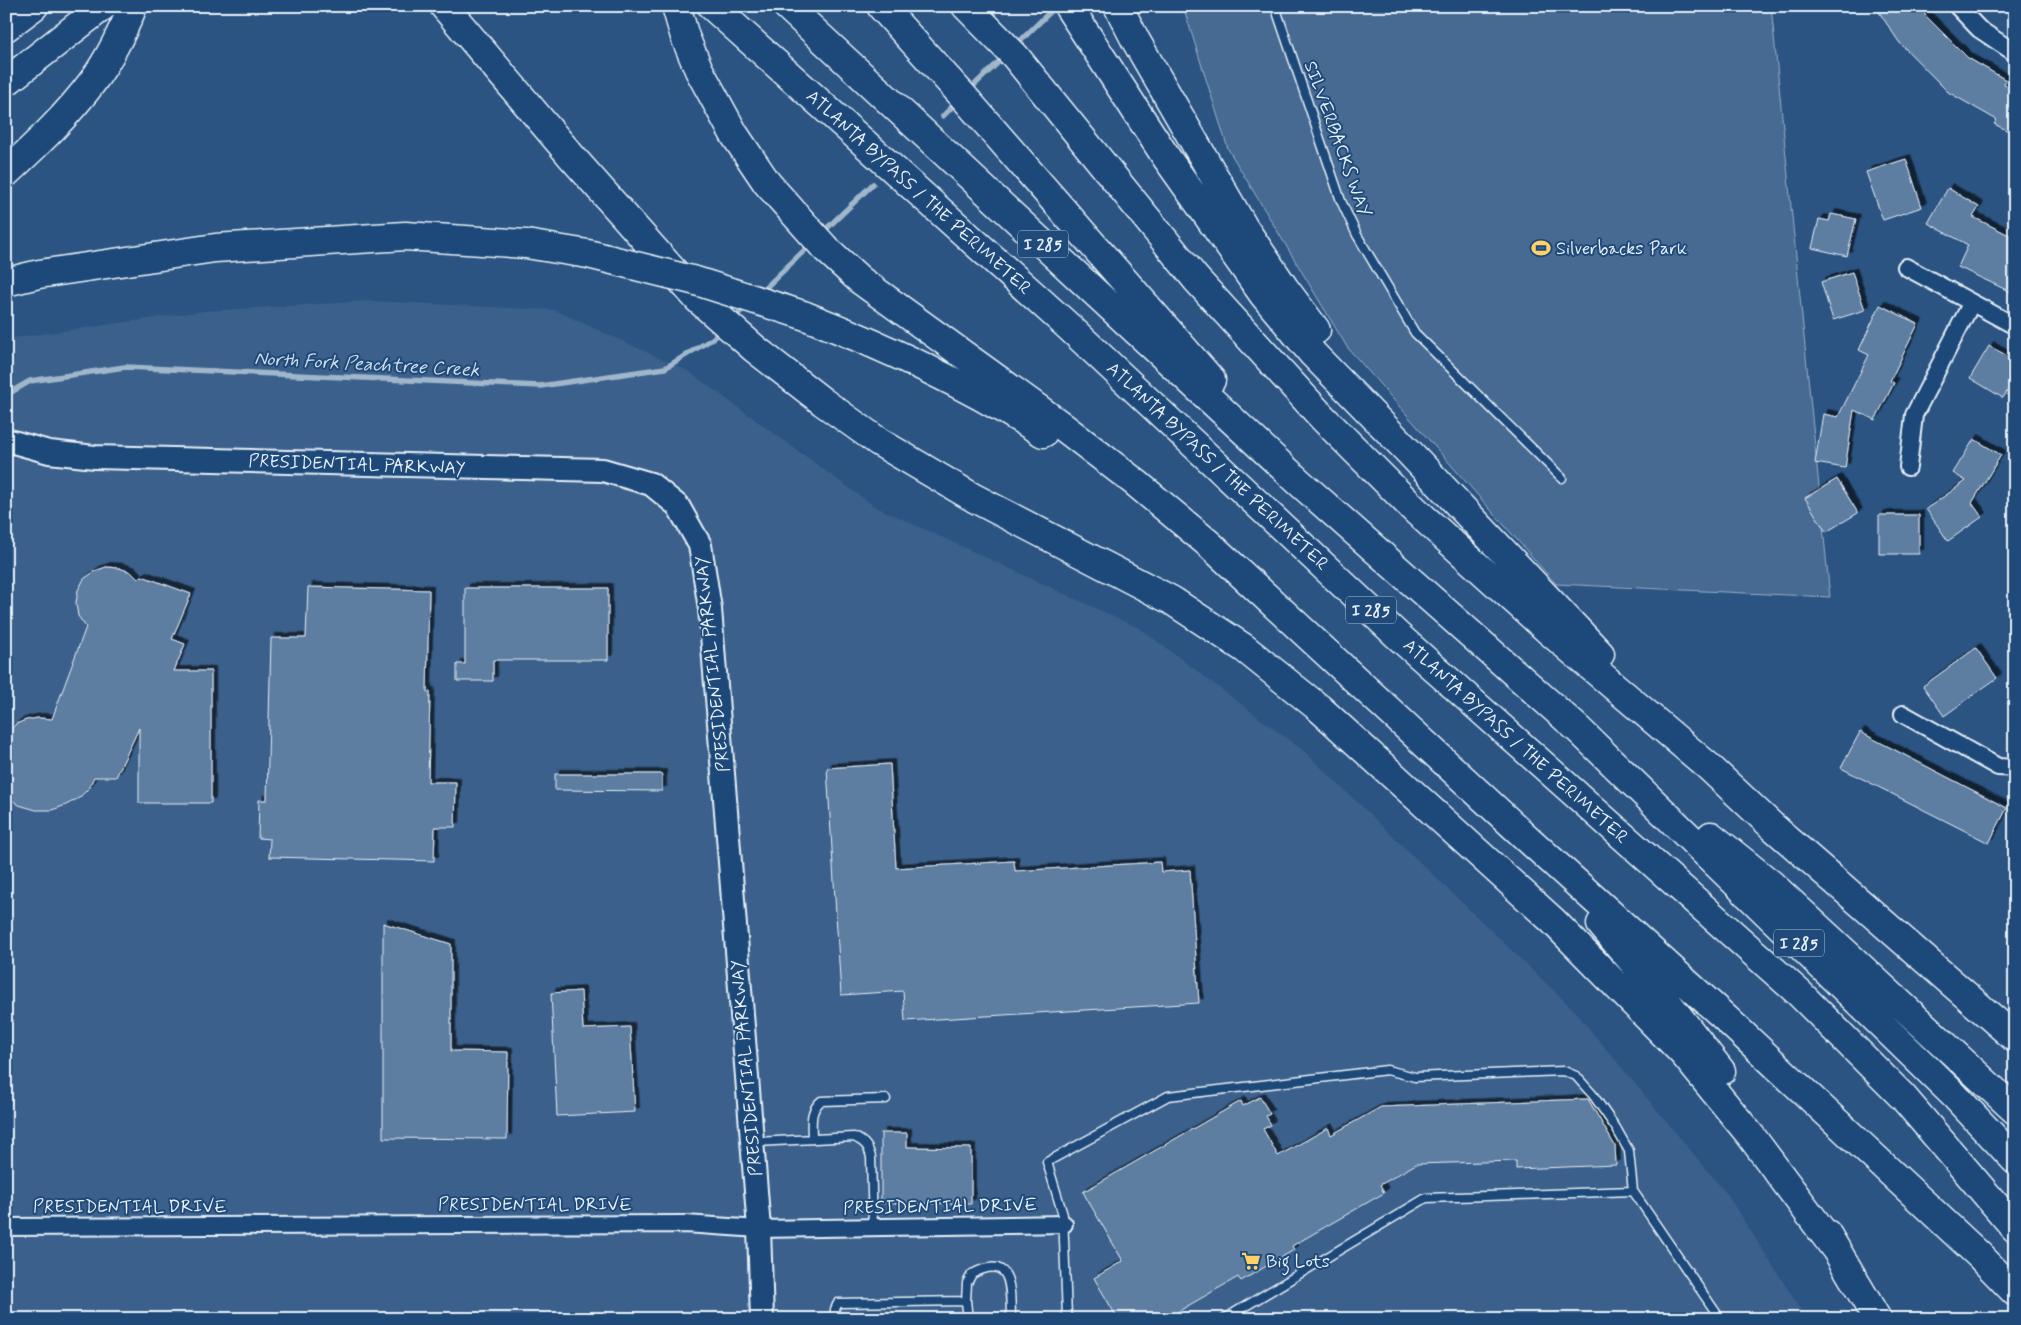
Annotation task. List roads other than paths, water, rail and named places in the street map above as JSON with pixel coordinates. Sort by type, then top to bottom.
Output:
[{"type":"highway","points":[[6,27],[34,6]]},
{"type":"highway","points":[[6,82],[103,6]]},
{"type":"highway","points":[[6,173],[48,134],[95,80],[126,25],[133,6]]},
{"type":"highway","points":[[444,6],[572,157],[698,299],[755,349],[823,402],[879,442],[974,498],[1171,600],[1244,648],[1318,708],[1553,921],[1682,1053],[1751,1136],[1836,1251]]},
{"type":"highway","points":[[676,6],[685,37],[715,102],[734,134],[767,183],[818,241],[860,280],[1058,423],[1121,471],[1209,544],[1529,840],[1721,1014],[1979,1255],[2015,1292]]},
{"type":"highway","name":"ATLANTA BYPASS / THE PERIMETER","points":[[712,6],[1069,327],[1397,635],[1800,993],[1903,1097],[2015,1228]]},
{"type":"highway","name":"I 285","points":[[787,6],[1299,482],[1579,730],[1954,1095],[2015,1160]]},
{"type":"highway","points":[[881,6],[1132,288],[1299,482]]},
{"type":"highway","points":[[966,6],[1015,56],[1196,279],[1323,418],[1415,510],[1549,631],[1709,767],[1772,826],[2015,1038]]},
{"type":"highway","points":[[1068,6],[1166,157],[1263,294],[1313,354],[1709,767]]},
{"type":"highway","points":[[1118,6],[1136,41],[1244,228],[1285,289],[1409,452]]},
{"type":"highway","points":[[6,282],[39,274],[215,248],[405,236],[526,244],[588,254],[687,279],[802,315],[850,333],[927,368],[1016,416],[1209,544]]},
{"type":"highway","points":[[1579,730],[1771,884],[2015,1110]]},
{"type":"highway","points":[[1529,840],[1671,1006],[1766,1128],[1877,1319]]},
{"type":"street","points":[[1957,6],[1979,29],[2015,53]]},
{"type":"street","points":[[1906,267],[1971,304],[2015,326]]},
{"type":"street","points":[[1908,467],[1914,415],[1971,304]]},
{"type":"street","name":"PRESIDENTIAL PARKWAY","points":[[6,440],[49,452],[95,457],[603,470],[651,484],[678,506],[700,545],[710,609],[759,1229],[762,1319]]},
{"type":"street","points":[[1903,714],[1998,767],[2015,768]]},
{"type":"street","name":"PRESIDENTIAL DRIVE","points":[[6,1227],[685,1224],[759,1229],[1064,1224]]},
{"type":"lane","name":"SILVERBACKS WAY","points":[[1275,6],[1341,201],[1357,235],[1415,333],[1562,478]]},
{"type":"lane","points":[[1067,1316],[1063,1214],[1047,1162],[1168,1096],[1386,1070],[1415,1077],[1564,1071],[1576,1076],[1593,1095],[1616,1128],[1629,1151],[1633,1192],[1719,1317]]},
{"type":"lane","points":[[812,1139],[812,1115],[814,1107],[821,1101],[886,1099]]},
{"type":"lane","points":[[752,1142],[854,1137],[864,1141],[869,1148],[871,1157],[873,1227]]},
{"type":"lane","points":[[1224,1319],[1426,1198],[1633,1192]]},
{"type":"lane","points":[[968,1319],[967,1283],[972,1274],[990,1267],[999,1269],[1009,1279],[1011,1319]]},
{"type":"lane","points":[[835,1319],[835,1308],[838,1303],[966,1301]]},
{"type":"waterway","name":"North Fork Peachtree Creek","points":[[1015,46],[1049,13]]},
{"type":"waterway","name":"North Fork Peachtree Creek","points":[[968,91],[1005,56]]},
{"type":"waterway","name":"North Fork Peachtree Creek","points":[[943,116],[958,101]]},
{"type":"waterway","name":"North Fork Peachtree Creek","points":[[822,233],[873,184]]},
{"type":"waterway","name":"North Fork Peachtree Creek","points":[[759,294],[812,243]]},
{"type":"waterway","name":"North Fork Peachtree Creek","points":[[736,316],[747,305]]},
{"type":"waterway","name":"North Fork Peachtree Creek","points":[[6,395],[30,381],[125,367],[540,386],[665,368],[719,333]]},
{"type":"place","name":"Silverbacks Park","points":[[1541,248]]},
{"type":"place","name":"Big Lots","points":[[1251,1261]]}]
